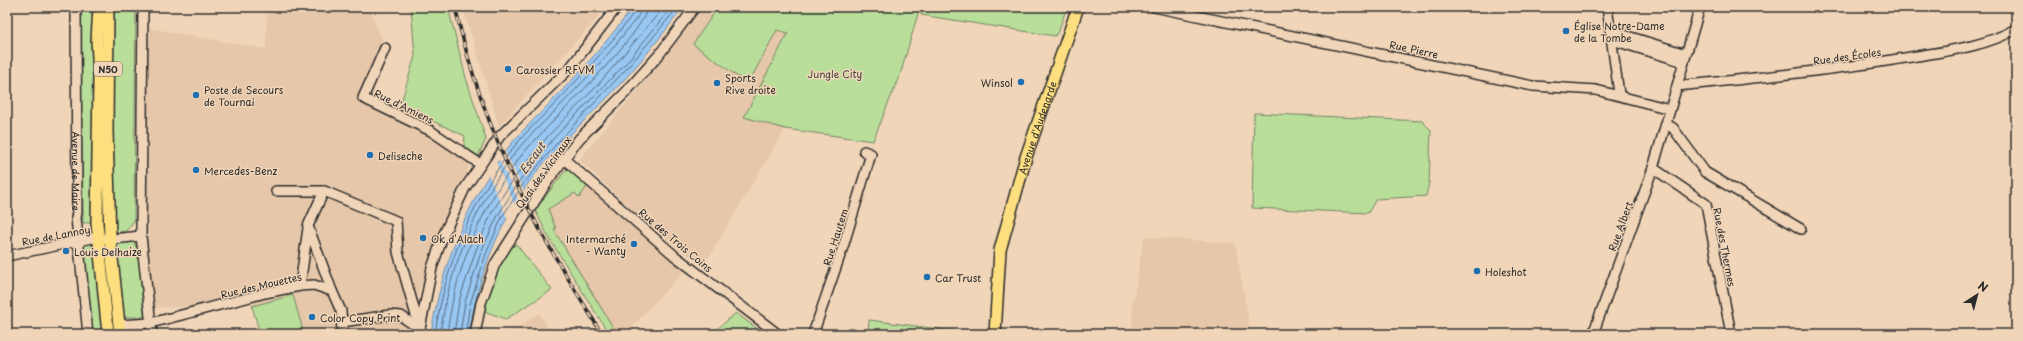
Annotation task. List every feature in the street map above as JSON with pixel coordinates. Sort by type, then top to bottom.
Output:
[{"type":"main road","name":"Avenue de Maire","points":[[99,7],[97,40],[99,76],[98,238],[108,334]]},
{"type":"main road","name":"N50","points":[[108,7],[110,239],[120,329]]},
{"type":"main road","name":"Avenue d'Audenarde","points":[[995,334],[1000,250],[1026,157],[1078,7]]},
{"type":"street","name":"Avenue de Maire","points":[[76,7],[77,240],[88,334]]},
{"type":"street","points":[[143,7],[141,236],[152,334]]},
{"type":"street","points":[[420,332],[427,288],[443,236],[463,193],[480,164],[500,136],[570,68],[617,7]]},
{"type":"street","name":"Quai des Vicinaux","points":[[475,334],[486,287],[495,264],[519,225],[579,139],[639,77],[695,7]]},
{"type":"street","name":"Rue Pierre","points":[[1154,7],[1533,86],[1596,90],[1619,94],[1670,109]]},
{"type":"street","points":[[1607,7],[1619,94]]},
{"type":"street","name":"Rue Albert","points":[[1593,334],[1652,168],[1700,7]]},
{"type":"street","name":"Rue des Écoles","points":[[1677,86],[1839,69],[1970,46],[2001,38],[2016,29]]},
{"type":"street","points":[[1611,36],[1685,58]]},
{"type":"street","name":"Rue d'Amiens","points":[[385,48],[362,98],[431,131],[480,164]]},
{"type":"street","points":[[1666,124],[1673,128],[1705,172],[1801,229]]},
{"type":"street","name":"Rue Hautem","points":[[813,334],[843,248],[872,154],[864,151]]},
{"type":"street","name":"Rue des Trois Coins","points":[[564,159],[675,256],[778,334]]},
{"type":"street","name":"Rue des Thermes","points":[[1652,168],[1706,204],[1731,334]]},
{"type":"street","points":[[276,192],[324,191],[396,221],[398,252],[420,332]]},
{"type":"street","points":[[300,286],[308,226],[324,191]]},
{"type":"street","points":[[308,226],[341,311],[342,334]]},
{"type":"street","name":"Rue de Lannoy","points":[[7,256],[77,240],[141,236]]},
{"type":"street","name":"Rue des Mouettes","points":[[151,323],[265,293],[300,286],[314,285],[332,291]]},
{"type":"street","points":[[342,322],[390,315],[401,316],[420,332]]},
{"type":"street","points":[[120,329],[151,323]]},
{"type":"street","points":[[410,334],[420,332]]},
{"type":"shaded area","points":[[267,7],[369,7],[384,45],[363,98],[472,158],[419,291],[415,334],[260,334],[251,303],[153,308],[144,236],[147,28],[266,49]]},
{"type":"shaded area","points":[[463,7],[607,7],[499,126]]},
{"type":"shaded area","points":[[699,7],[920,7],[744,117],[785,129],[711,254],[701,264],[652,228],[579,160],[665,57]]},
{"type":"shaded area","points":[[570,168],[598,192],[685,270],[625,334],[614,334],[537,205],[560,170]]},
{"type":"shaded area","points":[[1144,237],[1235,243],[1251,334],[1152,334],[1151,331],[1132,329],[1133,301]]},
{"type":"shaded area","points":[[539,313],[552,334],[510,334]]},
{"type":"green space","points":[[80,7],[95,7],[93,223],[83,223]]},
{"type":"green space","points":[[114,7],[136,7],[134,221],[126,231],[117,232],[112,228]]},
{"type":"green space","points":[[411,7],[448,7],[466,78],[486,139],[478,156],[464,147],[465,136],[400,106],[415,56]]},
{"type":"green space","name":"Jungle City","points":[[718,7],[920,7],[901,72],[873,141],[785,129],[744,117],[788,33],[777,30],[748,84],[693,44]]},
{"type":"green space","points":[[923,7],[1067,7],[1059,30],[1055,36],[921,15]]},
{"type":"green space","points":[[1254,113],[1422,121],[1431,130],[1429,183],[1426,196],[1376,199],[1368,213],[1252,208]]},
{"type":"green space","points":[[572,170],[588,185],[579,198],[575,193],[548,209],[556,229],[554,230],[617,334],[609,334],[549,238],[535,210],[565,171]]},
{"type":"green space","points":[[133,241],[137,248],[145,314],[142,317],[124,317],[122,314],[114,247],[117,243]]},
{"type":"green space","points":[[90,242],[95,250],[104,334],[90,334],[81,243]]},
{"type":"green space","points":[[516,244],[552,290],[506,319],[484,311],[498,266]]},
{"type":"green space","points":[[293,295],[304,334],[260,334],[252,306]]},
{"type":"green space","points":[[736,313],[763,333],[711,334]]},
{"type":"green space","points":[[869,320],[955,331],[955,334],[868,334]]},
{"type":"water","name":"Escaut","points":[[633,7],[683,7],[637,65],[607,98],[575,129],[527,185],[506,220],[489,256],[477,295],[469,334],[431,334],[435,309],[448,262],[466,216],[490,173],[515,139],[584,67]]},
{"type":"pier","points":[[504,149],[525,193],[519,202],[498,158]]},
{"type":"pier","points":[[496,162],[516,207],[508,220],[488,174]]},
{"type":"railway","points":[[455,7],[468,56],[483,103],[511,173],[550,248],[602,334]]},
{"type":"place","name":"Église Notre-Dame de la Tombe","points":[[1566,31]]},
{"type":"place","name":"Carossier RFVM","points":[[508,69]]},
{"type":"place","name":"Winsol","points":[[1021,82]]},
{"type":"place","name":"Sports Rive droite","points":[[717,83]]},
{"type":"place","name":"Poste de Secours de Tournai","points":[[196,95]]},
{"type":"place","name":"Deliseche","points":[[370,155]]},
{"type":"place","name":"Mercedes-Benz","points":[[196,170]]},
{"type":"place","name":"Ok d'Alach","points":[[423,238]]},
{"type":"place","name":"Intermarché - Wanty","points":[[634,244]]},
{"type":"place","name":"Louis Delhaize","points":[[66,251]]},
{"type":"place","name":"Holeshot","points":[[1477,271]]},
{"type":"place","name":"Car Trust","points":[[927,277]]},
{"type":"place","name":"Color Copy Print","points":[[312,317]]}]
